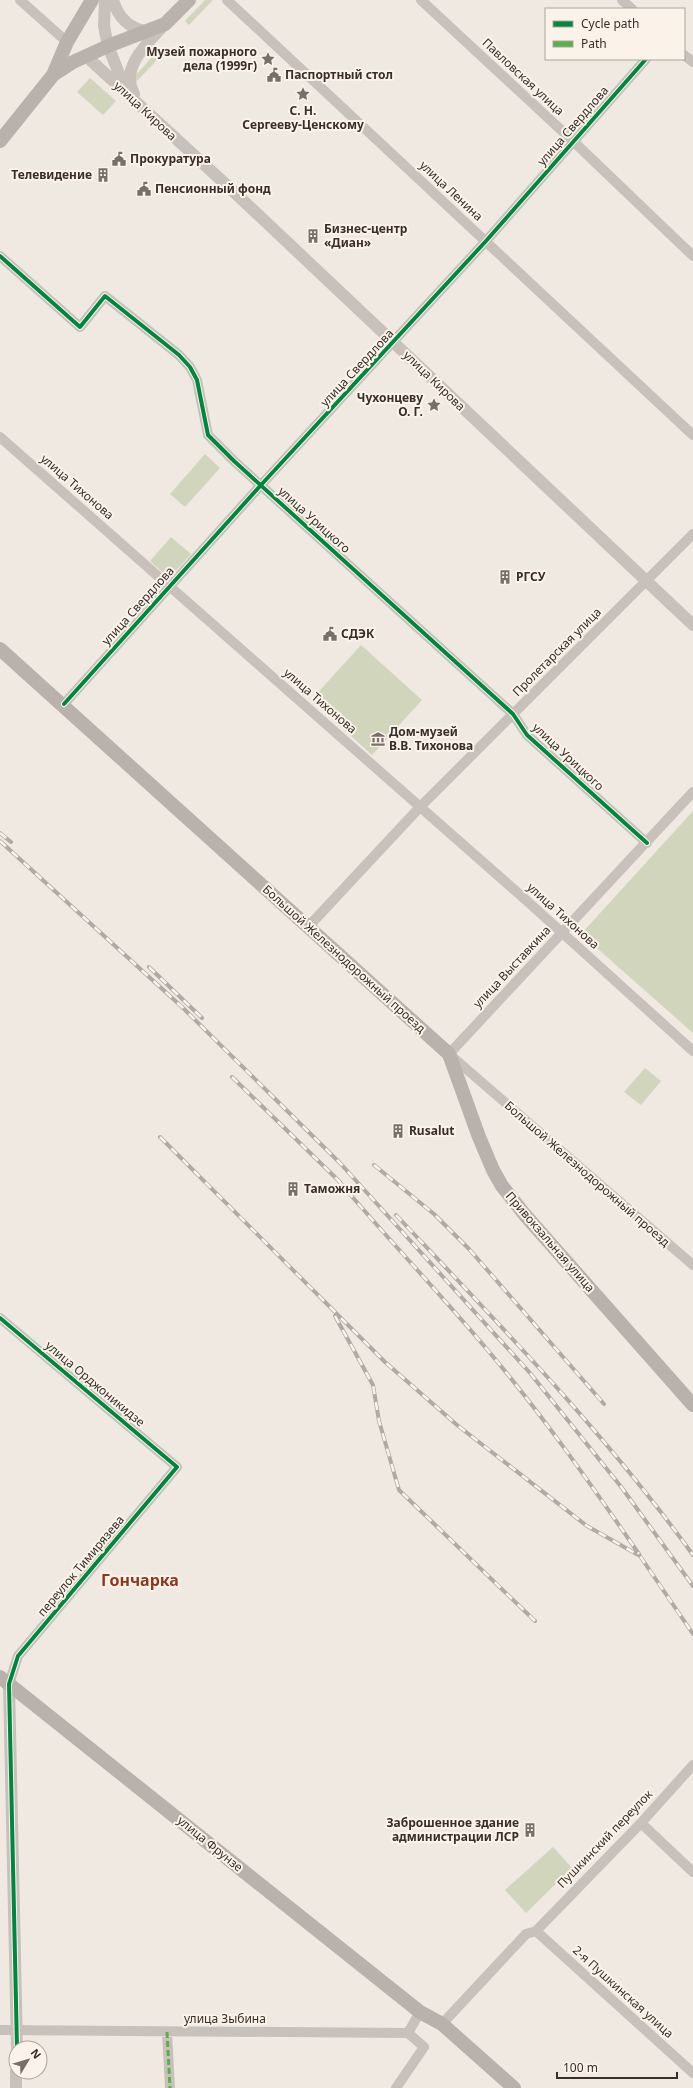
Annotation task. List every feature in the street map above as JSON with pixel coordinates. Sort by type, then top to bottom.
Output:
[{"type":"main road","points":[[0,140],[53,75],[67,42],[92,0]]},
{"type":"main road","points":[[53,75],[86,56],[165,24],[189,0]]},
{"type":"main road","name":"Большой Железнодорожный проезд","points":[[0,649],[64,704],[449,1054]]},
{"type":"main road","name":"Привокзальная улица","points":[[449,1054],[479,1137],[502,1186],[530,1221],[693,1405]]},
{"type":"main road","name":"улица Фрунзе","points":[[4,1680],[420,2012],[442,2024],[514,2088]]},
{"type":"street","points":[[20,0],[67,42]]},
{"type":"street","points":[[105,0],[104,26],[108,46],[127,94]]},
{"type":"street","points":[[113,0],[116,11],[122,18],[137,30],[147,31]]},
{"type":"street","name":"улица Ленина","points":[[227,0],[693,434]]},
{"type":"street","name":"Павловская улица","points":[[421,0],[573,141],[693,256]]},
{"type":"street","points":[[622,0],[631,8]]},
{"type":"street","points":[[141,107],[131,90],[130,80],[132,67],[145,46],[165,24]]},
{"type":"street","name":"улица Кирова","points":[[86,56],[394,343],[693,625]]},
{"type":"street","points":[[685,56],[693,62]]},
{"type":"street","name":"улица Свердлова","points":[[64,704],[261,485],[394,343],[645,60]]},
{"type":"street","name":"улица Урицкого","points":[[0,256],[80,327],[105,296],[179,355],[190,366],[197,380],[208,435],[513,714],[528,736],[647,843]]},
{"type":"street","name":"улица Тихонова","points":[[0,437],[420,807],[693,1051]]},
{"type":"street","name":"Пролетарская улица","points":[[308,927],[420,807],[693,534]]},
{"type":"street","name":"улица Выставкина","points":[[449,1054],[693,792]]},
{"type":"street","name":"Большой Железнодорожный проезд","points":[[449,1054],[693,1265]]},
{"type":"street","name":"улица Орджоникидзе","points":[[0,1318],[177,1466]]},
{"type":"street","name":"переулок Тимирязева","points":[[4,1680],[18,1656],[177,1466]]},
{"type":"street","points":[[4,1680],[17,2040]]},
{"type":"street","name":"Пушкинский переулок","points":[[442,2024],[526,1934],[536,1931],[641,1823],[693,1765]]},
{"type":"street","points":[[641,1823],[693,1872]]},
{"type":"street","name":"2-я Пушкинская улица","points":[[536,1931],[693,2073]]},
{"type":"street","points":[[396,2088],[424,2047],[408,2033],[420,2012]]},
{"type":"street","name":"улица Зыбина","points":[[0,2030],[408,2033]]},
{"type":"street","points":[[167,2032],[170,2088]]},
{"type":"green space","points":[[205,0],[213,0],[189,25],[185,21]]},
{"type":"green space","points":[[153,56],[158,59],[137,81],[135,76]]},
{"type":"green space","points":[[90,78],[116,101],[103,115],[77,92]]},
{"type":"green space","points":[[205,454],[220,468],[185,507],[170,494]]},
{"type":"green space","points":[[171,537],[191,554],[169,578],[150,561]]},
{"type":"green space","points":[[361,645],[422,700],[372,755],[311,700]]},
{"type":"green space","points":[[693,811],[693,1033],[581,934]]},
{"type":"green space","points":[[645,1068],[661,1081],[641,1105],[624,1092]]},
{"type":"green space","points":[[553,1847],[572,1868],[526,1913],[505,1890]]},
{"type":"railway","points":[[0,833],[11,842]]},
{"type":"railway","points":[[0,841],[182,1007],[340,1163],[530,1373],[622,1488],[693,1586]]},
{"type":"railway","points":[[149,967],[202,1018]]},
{"type":"railway","points":[[232,1077],[340,1182]]},
{"type":"railway","points":[[160,1137],[385,1362],[457,1425],[587,1526],[640,1556],[693,1634]]},
{"type":"railway","points":[[374,1165],[434,1214],[469,1249],[604,1404]]},
{"type":"railway","points":[[337,1179],[506,1372],[565,1449],[639,1554]]},
{"type":"railway","points":[[396,1215],[512,1338],[588,1423],[624,1466],[693,1555]]},
{"type":"railway","points":[[335,1316],[373,1385],[379,1421],[399,1490],[535,1621]]},
{"type":"marked path","points":[[167,2032],[170,2088]]},
{"type":"cycle path","points":[[64,704],[261,485],[486,241],[645,60]]},
{"type":"cycle path","points":[[0,256],[80,327],[105,296],[179,355],[190,367],[197,380],[208,435],[234,461],[513,714],[527,735],[647,843]]},
{"type":"cycle path","points":[[0,1318],[177,1467],[18,1656],[9,1684],[17,2040]]},
{"type":"place","name":"Музей пожарного дела (1999г)","points":[[268,59]]},
{"type":"place","name":"Паспортный стол","points":[[274,75]]},
{"type":"place","name":"С. Н. Сергееву-Ценскому","points":[[303,94]]},
{"type":"place","name":"Прокуратура","points":[[119,159]]},
{"type":"place","name":"Телевидение","points":[[103,175]]},
{"type":"place","name":"Пенсионный фонд","points":[[144,189]]},
{"type":"place","name":"Бизнес-центр «Диан»","points":[[313,236]]},
{"type":"place","name":"Чухонцеву О. Г.","points":[[434,405]]},
{"type":"place","name":"РГСУ","points":[[505,577]]},
{"type":"place","name":"СДЭК","points":[[330,634]]},
{"type":"place","name":"Дом-музей В.В. Тихонова","points":[[378,739]]},
{"type":"place","name":"Rusalut","points":[[398,1131]]},
{"type":"place","name":"Таможня","points":[[293,1189]]},
{"type":"place","name":"Заброшенное здание администрации ЛСР","points":[[530,1830]]},
{"type":"district","name":"Гончарка","points":[[140,1580]]}]
